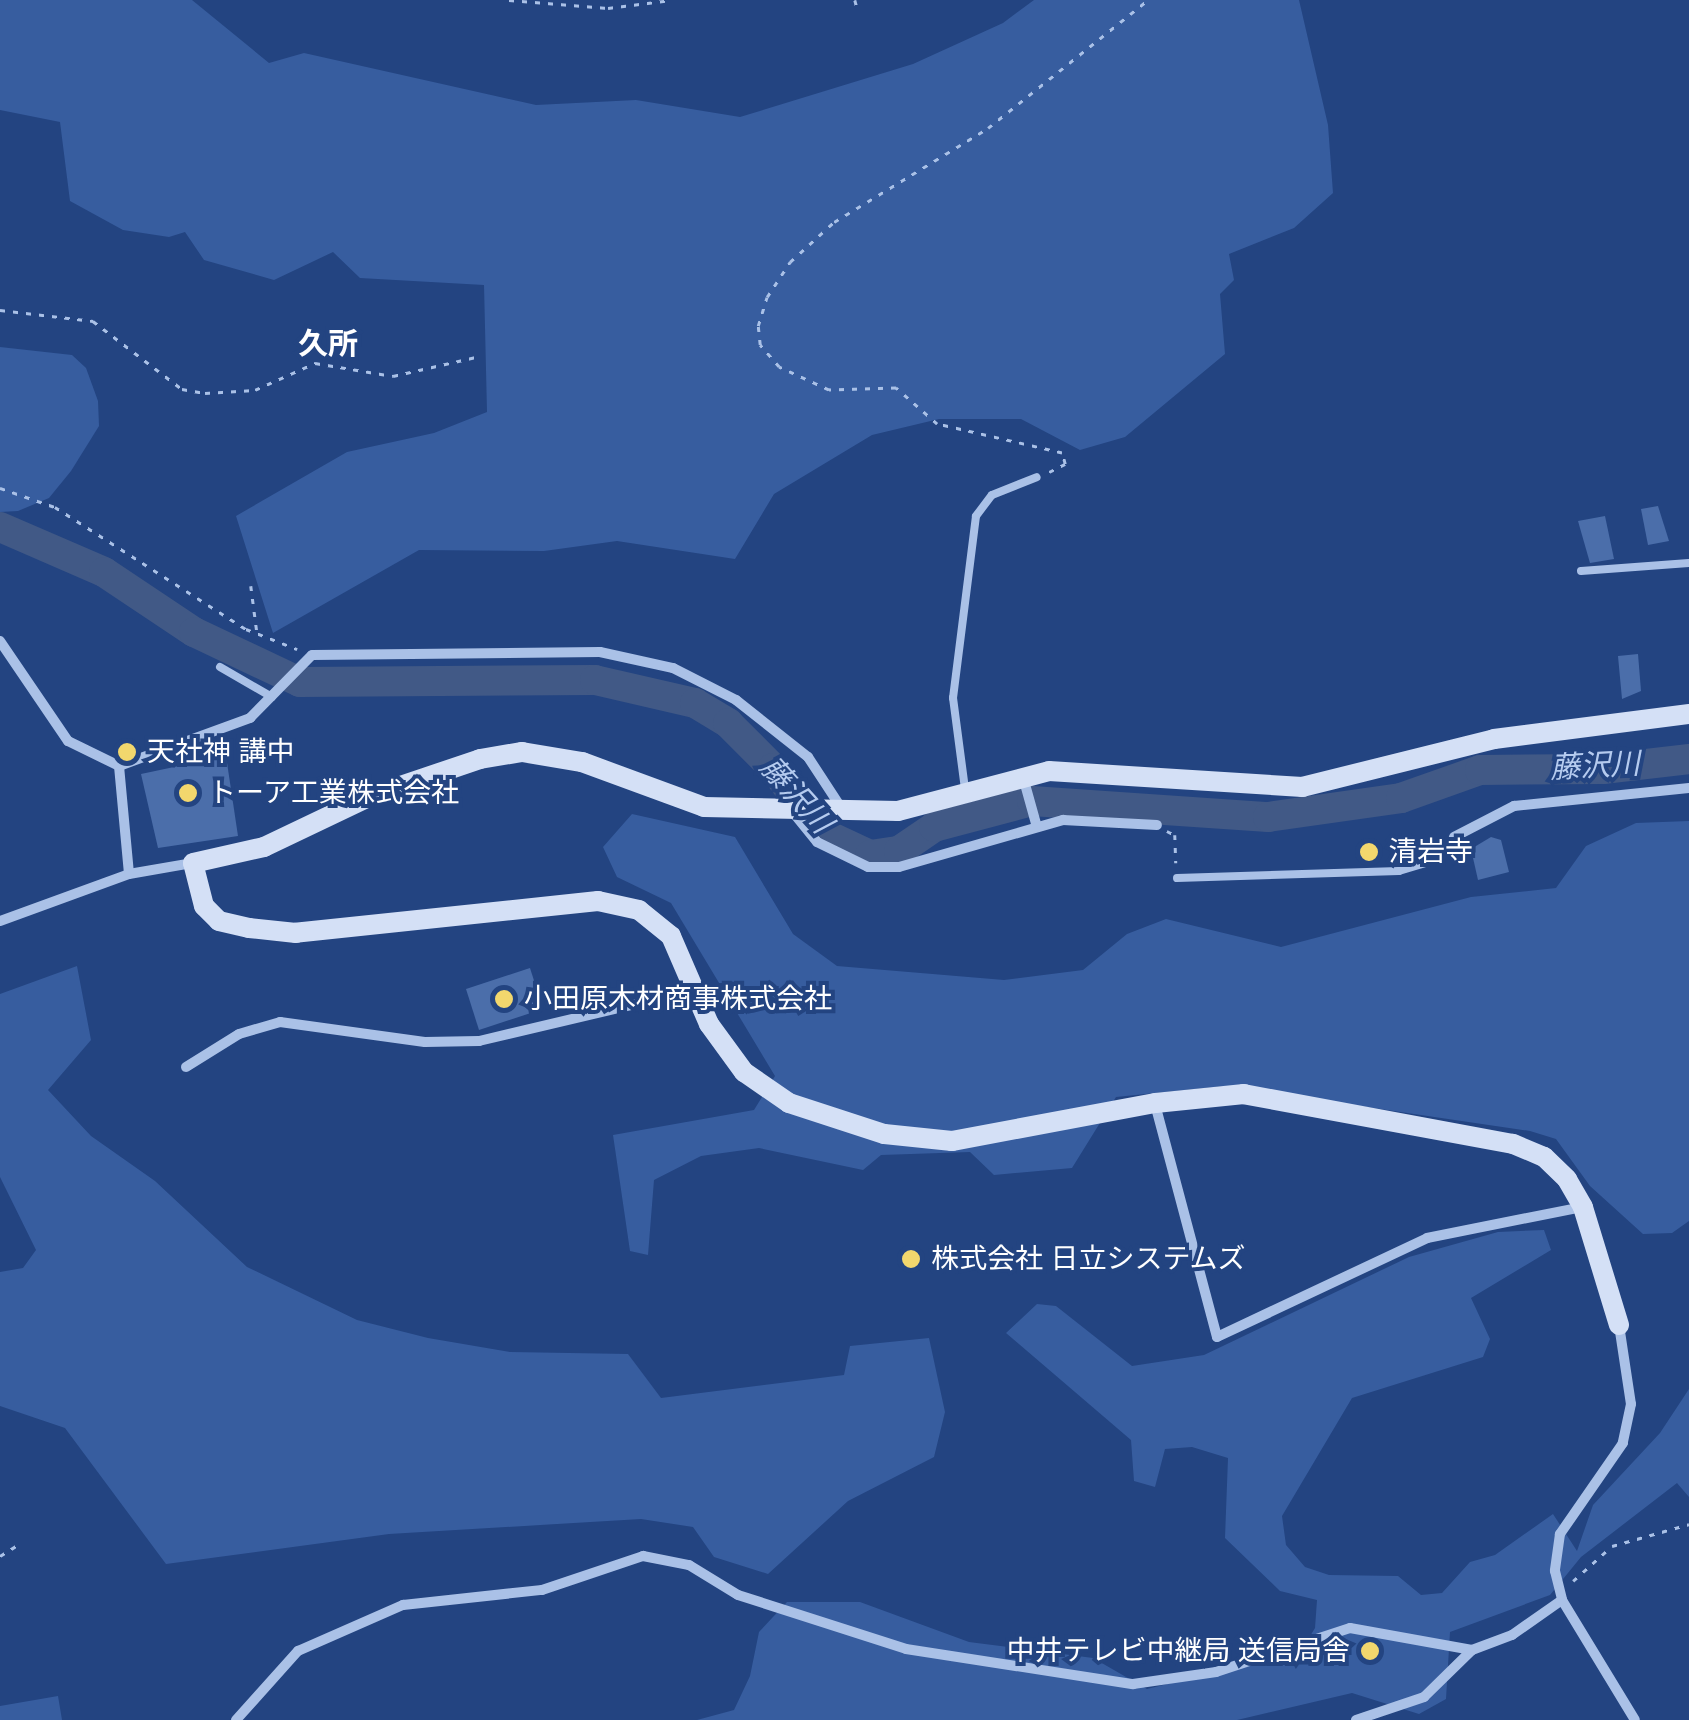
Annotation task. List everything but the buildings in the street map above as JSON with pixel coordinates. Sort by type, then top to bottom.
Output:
[{"type":"street","points":[[0,642],[68,741],[118,766],[231,728],[272,697],[312,655],[600,652],[672,668],[736,700],[808,757],[849,809]]},
{"type":"street","points":[[0,921],[129,874],[264,847],[372,796],[480,758],[522,752],[582,762],[678,802],[792,810],[898,811],[1070,770],[1302,787],[1494,739],[1689,714]]},
{"type":"street","points":[[118,766],[129,874]]},
{"type":"street","points":[[1024,783],[1036,824]]},
{"type":"street","points":[[1454,836],[1514,806],[1689,788]]},
{"type":"street","points":[[792,810],[816,842],[868,867],[898,867],[1036,824],[1063,820],[1158,824]]},
{"type":"street","points":[[192,863],[204,906],[219,921],[296,933],[622,903],[671,936],[709,1024],[744,1072],[789,1103],[884,1134],[952,1141],[1155,1102],[1244,1094],[1513,1144],[1544,1157],[1568,1179],[1584,1207],[1618,1325],[1631,1404],[1623,1443],[1560,1534],[1555,1571],[1562,1600],[1635,1720]]},
{"type":"street","points":[[186,1067],[239,1034],[280,1022],[425,1042],[479,1041],[694,990]]},
{"type":"street","points":[[1155,1102],[1217,1336],[1427,1238],[1584,1207]]},
{"type":"street","points":[[236,1720],[298,1651],[402,1605],[542,1590],[643,1556],[689,1565],[738,1595],[906,1650],[1133,1684],[1216,1672],[1350,1628],[1472,1650]]},
{"type":"street","points":[[1356,1720],[1424,1697],[1472,1650],[1512,1635],[1562,1600]]},
{"type":"lane","points":[[966,795],[953,698],[976,516],[992,496],[1037,478]]},
{"type":"lane","points":[[1581,570],[1689,563]]},
{"type":"lane","points":[[220,667],[272,697]]},
{"type":"lane","points":[[1177,878],[1399,871],[1431,861],[1454,836]]},
{"type":"path","points":[[510,0],[608,8],[671,0]]},
{"type":"path","points":[[855,0],[858,11]]},
{"type":"path","points":[[1037,478],[1065,464],[1062,453],[937,424],[896,388],[829,390],[778,367],[760,345],[758,326],[767,297],[790,262],[834,222],[988,128],[1148,0]]},
{"type":"path","points":[[0,310],[93,321],[182,389],[206,392],[255,390],[316,362],[392,376],[476,356]]},
{"type":"path","points":[[0,488],[55,507],[258,633],[312,655]]},
{"type":"path","points":[[251,586],[258,633]]},
{"type":"path","points":[[1175,835],[1176,861]]},
{"type":"path","points":[[1562,1600],[1612,1546],[1689,1524]]},
{"type":"path","points":[[0,1556],[16,1546]]},
{"type":"shaded area","points":[[0,0],[192,0],[269,63],[304,53],[536,105],[636,100],[740,117],[913,64],[1003,23],[1034,0],[1299,0],[1328,125],[1333,193],[1294,228],[1229,254],[1234,280],[1220,294],[1225,354],[1125,437],[1080,450],[1021,419],[939,419],[872,435],[774,494],[735,559],[617,541],[544,551],[419,550],[273,633],[236,516],[347,452],[434,433],[487,412],[484,285],[360,278],[333,252],[274,280],[204,260],[185,232],[169,237],[123,230],[70,201],[60,122],[0,110]]},
{"type":"shaded area","points":[[0,347],[72,355],[86,368],[98,401],[99,426],[49,498],[18,511],[0,512]]},
{"type":"shaded area","points":[[632,814],[735,837],[793,934],[837,966],[1004,980],[1083,970],[1127,934],[1166,919],[1281,947],[1471,897],[1556,888],[1586,846],[1636,823],[1689,821],[1689,1221],[1672,1233],[1643,1234],[1590,1186],[1556,1139],[1530,1131],[1224,1086],[1116,1097],[1072,1168],[994,1175],[970,1152],[881,1155],[863,1170],[759,1148],[701,1156],[654,1180],[648,1255],[630,1251],[613,1135],[754,1110],[775,1076],[671,903],[617,877],[603,847]]},
{"type":"shaded area","points":[[77,966],[91,1040],[48,1090],[91,1136],[155,1181],[247,1267],[357,1320],[428,1338],[510,1352],[628,1354],[661,1398],[844,1375],[850,1346],[929,1338],[945,1412],[934,1457],[848,1501],[768,1574],[714,1557],[693,1527],[641,1519],[389,1534],[166,1564],[65,1428],[0,1406],[0,1272],[23,1268],[36,1250],[0,1177],[0,994]]},
{"type":"shaded area","points":[[1544,1230],[1551,1250],[1471,1298],[1490,1339],[1483,1357],[1352,1398],[1282,1516],[1286,1545],[1305,1567],[1329,1575],[1398,1576],[1421,1595],[1442,1593],[1470,1562],[1495,1555],[1553,1514],[1577,1551],[1593,1505],[1660,1433],[1689,1389],[1689,1497],[1677,1483],[1581,1557],[1550,1595],[1450,1632],[1446,1699],[1419,1714],[1352,1693],[1237,1720],[697,1720],[734,1710],[750,1676],[759,1632],[787,1602],[860,1602],[969,1642],[1093,1658],[1147,1689],[1301,1651],[1315,1628],[1317,1600],[1280,1591],[1225,1538],[1228,1458],[1192,1447],[1165,1449],[1155,1487],[1134,1481],[1131,1440],[1006,1333],[1037,1304],[1056,1306],[1132,1366],[1204,1355],[1409,1257],[1498,1232]]},
{"type":"shaded area","points":[[58,1696],[62,1720],[0,1720],[0,1706]]},
{"type":"waterway","name":"藤沢川","points":[[0,527],[104,572],[194,632],[300,682],[595,680],[695,703],[728,723],[773,768],[823,833],[870,855],[899,851],[934,827],[1032,801],[1268,817],[1401,798],[1480,770],[1603,769],[1689,759]]},
{"type":"place","name":"天社神 講中","points":[[127,752]]},
{"type":"place","name":"トーア工業株式会社","points":[[188,793]]},
{"type":"place","name":"清岩寺","points":[[1369,852]]},
{"type":"place","name":"小田原木材商事株式会社","points":[[504,999]]},
{"type":"place","name":"株式会社 日立システムズ","points":[[911,1259]]},
{"type":"place","name":"中井テレビ中継局 送信局舎","points":[[1370,1651]]},
{"type":"district","name":"久所","points":[[328,344]]}]
